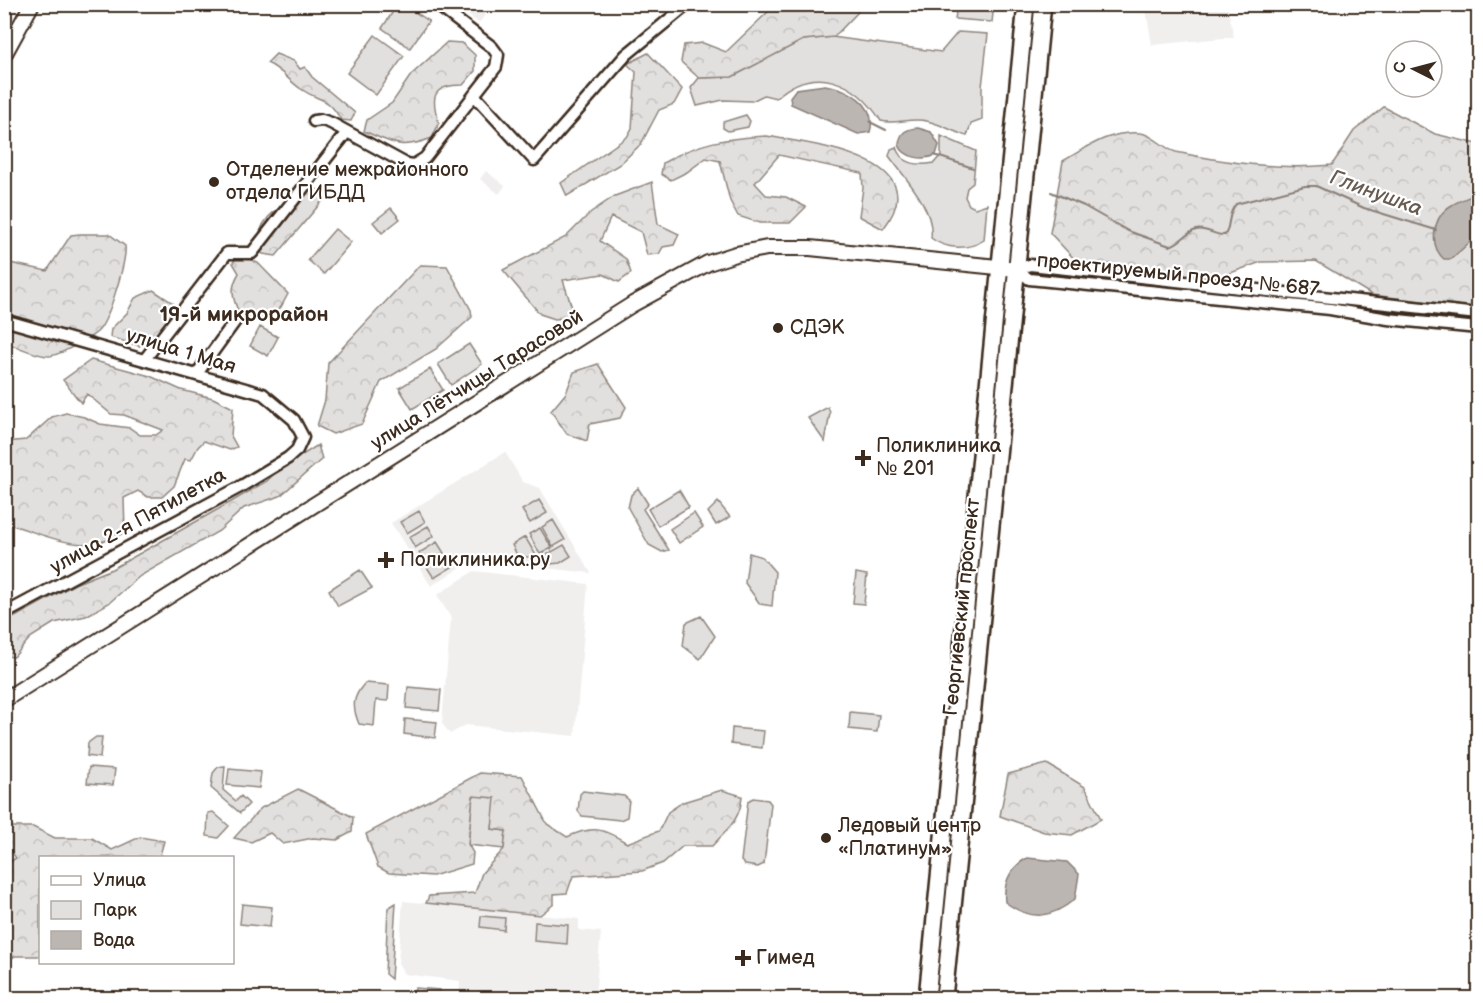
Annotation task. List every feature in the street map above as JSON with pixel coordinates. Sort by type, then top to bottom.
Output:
[{"type":"main road","points":[[4,55],[32,4]]},
{"type":"main road","name":"Георгиевский проспект","points":[[927,999],[1026,4]]},
{"type":"main road","name":"Георгиевский проспект","points":[[945,991],[1044,4]]},
{"type":"main road","name":"улица Лётчицы Тарасовой","points":[[4,700],[633,304],[693,270],[736,254],[796,247],[1017,269]]},
{"type":"street","points":[[314,121],[322,120],[406,164],[414,165],[425,158],[496,67],[498,55],[436,4]]},
{"type":"street","points":[[474,95],[534,160],[626,55],[688,4]]},
{"type":"street","points":[[145,359],[227,253],[252,253],[347,132]]},
{"type":"street","name":"проектируемый проезд № 687","points":[[1017,269],[1030,265],[1479,314]]},
{"type":"street","name":"проектируемый проезд № 687","points":[[1017,269],[1029,279],[1330,309],[1388,319],[1479,328]]},
{"type":"street","points":[[196,375],[238,317]]},
{"type":"street","name":"улица 1 Мая","points":[[4,320],[263,394],[279,404],[294,420],[303,437],[297,450],[288,458]]},
{"type":"street","name":"улица 2-я Пятилетка","points":[[4,614],[178,521],[288,458]]},
{"type":"street","points":[[928,981],[937,978],[945,991]]},
{"type":"shaded area","points":[[453,5],[492,5],[479,23]]},
{"type":"shaded area","points":[[1145,5],[1227,5],[1234,37],[1152,45]]},
{"type":"shaded area","points":[[486,171],[505,186],[499,194],[480,179]]},
{"type":"shaded area","points":[[505,452],[523,482],[540,488],[591,573],[473,560],[431,586],[391,523]]},
{"type":"shaded area","points":[[474,571],[588,584],[575,736],[466,725],[450,734],[442,723],[451,618],[437,595]]},
{"type":"shaded area","points":[[403,901],[579,919],[579,930],[601,932],[595,998],[459,998],[460,981],[404,974],[398,963]]},
{"type":"green space","points":[[398,4],[404,5],[429,21],[410,48],[382,28]]},
{"type":"green space","points":[[771,5],[861,5],[857,13],[834,37],[803,40],[732,77],[699,78],[681,62],[684,45],[703,43],[726,52],[773,7]]},
{"type":"green space","points":[[957,5],[994,5],[992,22],[955,19]]},
{"type":"green space","points":[[958,32],[988,34],[982,87],[982,120],[971,124],[967,136],[927,121],[881,121],[859,96],[833,81],[819,79],[805,81],[790,87],[776,98],[764,95],[752,101],[723,100],[697,106],[691,88],[699,78],[732,77],[803,40],[832,37],[941,52]]},
{"type":"green space","points":[[375,35],[404,56],[376,95],[347,73]]},
{"type":"green space","points":[[447,42],[462,43],[475,55],[475,71],[463,85],[445,87],[436,94],[434,100],[439,123],[432,138],[413,144],[398,144],[364,131],[367,120],[392,103],[411,75]]},
{"type":"green space","points":[[648,53],[682,89],[674,104],[659,110],[641,144],[620,164],[567,196],[561,183],[627,137],[632,128],[636,72],[627,64]]},
{"type":"green space","points":[[276,54],[294,61],[300,69],[305,67],[312,77],[355,113],[351,121],[341,120],[327,103],[301,89],[277,68],[267,63]]},
{"type":"green space","points":[[1384,107],[1435,134],[1478,144],[1478,308],[1372,295],[1316,261],[1261,262],[1208,281],[1132,273],[1112,264],[1079,264],[1050,233],[1063,161],[1109,137],[1129,133],[1145,134],[1176,152],[1234,162],[1293,167],[1332,165],[1354,131]]},
{"type":"green space","points":[[746,115],[750,121],[748,127],[728,131],[723,128],[723,122]]},
{"type":"green space","points":[[767,136],[838,150],[883,170],[895,186],[896,205],[883,229],[859,216],[863,188],[862,173],[779,155],[755,183],[766,195],[786,197],[806,207],[790,223],[760,223],[738,216],[730,201],[720,161],[706,158],[671,180],[661,174],[663,163],[688,150],[713,142]]},
{"type":"green space","points":[[941,136],[976,151],[973,183],[967,188],[965,197],[969,205],[975,208],[987,204],[984,240],[972,246],[950,247],[931,238],[931,227],[924,205],[889,156],[891,149],[896,147],[898,153],[906,160],[922,164],[934,163],[941,155]]},
{"type":"green space","points":[[652,182],[658,224],[679,234],[674,245],[663,247],[659,254],[647,255],[641,232],[611,217],[600,241],[626,259],[631,273],[619,282],[603,274],[563,280],[575,317],[555,319],[540,314],[503,270],[566,237],[591,212],[615,196]]},
{"type":"green space","points":[[311,187],[321,191],[324,199],[276,256],[263,254],[257,249],[262,226],[275,211]]},
{"type":"green space","points":[[391,208],[400,219],[382,233],[373,222]]},
{"type":"green space","points":[[335,229],[351,242],[324,274],[308,260]]},
{"type":"green space","points":[[109,234],[125,246],[116,289],[108,314],[99,330],[75,346],[49,356],[5,343],[5,262],[47,271],[71,235]]},
{"type":"green space","points":[[247,258],[258,263],[288,294],[281,307],[265,322],[239,313],[235,302],[233,288],[239,273],[233,263],[235,259]]},
{"type":"green space","points":[[420,265],[447,266],[471,310],[472,317],[436,349],[381,382],[362,424],[333,434],[317,426],[325,400],[328,363]]},
{"type":"green space","points":[[153,290],[173,303],[169,319],[163,330],[139,346],[110,337],[111,329],[127,313],[135,298]]},
{"type":"green space","points":[[260,327],[278,337],[268,356],[250,346]]},
{"type":"green space","points":[[469,344],[482,364],[451,385],[438,364]]},
{"type":"green space","points":[[91,360],[150,376],[181,390],[213,398],[233,408],[231,436],[237,447],[230,450],[204,441],[191,460],[185,459],[174,486],[162,497],[148,497],[138,491],[124,498],[125,532],[109,540],[80,544],[65,542],[5,523],[5,442],[26,440],[52,417],[66,413],[100,424],[130,428],[140,435],[156,435],[163,430],[124,415],[111,414],[87,394],[81,403],[63,380]]},
{"type":"green space","points":[[598,364],[626,407],[620,418],[590,424],[587,441],[567,434],[551,411],[566,393],[574,372]]},
{"type":"green space","points":[[430,369],[443,390],[412,409],[399,388]]},
{"type":"green space","points":[[828,407],[830,413],[825,442],[808,418]]},
{"type":"green space","points":[[318,445],[322,459],[280,496],[244,508],[219,531],[140,576],[109,603],[86,616],[54,623],[30,638],[14,657],[5,656],[4,623],[75,584],[112,569],[231,502],[267,481],[277,471]]},
{"type":"green space","points":[[638,488],[648,504],[643,509],[669,550],[662,552],[649,545],[628,508],[631,495]]},
{"type":"green space","points":[[679,490],[689,507],[658,526],[648,509]]},
{"type":"green space","points":[[539,500],[547,513],[530,523],[522,510]]},
{"type":"green space","points":[[718,502],[730,517],[716,525],[708,512]]},
{"type":"green space","points":[[419,511],[425,522],[407,533],[400,522]]},
{"type":"green space","points":[[694,513],[703,527],[679,543],[670,529]]},
{"type":"green space","points":[[553,520],[565,540],[553,547],[542,527]]},
{"type":"green space","points":[[428,526],[434,536],[415,548],[409,537]]},
{"type":"green space","points":[[540,528],[552,548],[540,554],[529,534]]},
{"type":"green space","points":[[525,537],[537,557],[518,557],[512,545]]},
{"type":"green space","points":[[437,542],[444,553],[425,564],[419,553]]},
{"type":"green space","points":[[564,545],[571,556],[560,563],[550,564],[546,555]]},
{"type":"green space","points":[[749,553],[762,557],[775,572],[772,606],[760,604],[745,583]]},
{"type":"green space","points":[[446,556],[452,567],[434,578],[427,567]]},
{"type":"green space","points":[[360,570],[372,588],[338,606],[329,590]]},
{"type":"green space","points":[[856,573],[867,575],[864,604],[853,603]]},
{"type":"green space","points":[[701,616],[715,636],[700,659],[683,646],[686,623]]},
{"type":"green space","points":[[365,683],[389,685],[388,701],[376,700],[374,726],[359,724],[355,712],[354,702]]},
{"type":"green space","points":[[408,687],[441,690],[439,711],[406,708]]},
{"type":"green space","points":[[850,712],[879,715],[877,732],[849,729]]},
{"type":"green space","points":[[405,719],[437,722],[435,738],[404,734]]},
{"type":"green space","points":[[732,728],[764,731],[762,748],[731,744]]},
{"type":"green space","points":[[96,737],[102,737],[100,758],[87,756],[88,743]]},
{"type":"green space","points":[[1047,764],[1085,787],[1101,819],[1072,835],[1044,832],[1000,816],[1008,774]]},
{"type":"green space","points":[[225,766],[223,790],[236,801],[241,796],[249,804],[240,813],[211,788],[213,773],[218,767]]},
{"type":"green space","points":[[89,767],[115,769],[113,785],[87,783]]},
{"type":"green space","points":[[229,769],[261,772],[259,788],[227,785]]},
{"type":"green space","points":[[480,773],[522,776],[547,824],[567,837],[584,831],[598,830],[627,843],[659,831],[668,812],[683,802],[722,790],[742,796],[736,818],[712,846],[683,846],[663,863],[642,871],[573,876],[567,893],[554,894],[554,904],[540,915],[426,903],[429,896],[475,893],[482,873],[504,849],[506,831],[492,829],[495,798],[473,796],[468,844],[473,853],[472,864],[433,876],[389,873],[378,867],[366,834]]},
{"type":"green space","points":[[298,789],[353,817],[352,832],[337,840],[313,838],[283,844],[270,833],[251,842],[234,838],[261,808]]},
{"type":"green space","points":[[583,791],[624,796],[629,800],[627,817],[620,820],[582,816],[578,811],[580,794]]},
{"type":"green space","points":[[473,795],[496,798],[492,829],[506,831],[504,849],[468,845]]},
{"type":"green space","points":[[753,798],[768,800],[771,804],[764,864],[758,867],[745,865],[741,861],[748,801]]},
{"type":"green space","points":[[213,812],[229,826],[218,838],[207,836],[208,813]]},
{"type":"green space","points":[[5,827],[33,827],[55,838],[92,838],[112,850],[140,837],[164,841],[160,855],[162,856],[39,856],[39,956],[15,956],[5,962],[5,865],[16,858],[5,843]]},
{"type":"green space","points":[[396,903],[391,979],[385,974],[388,908]]},
{"type":"green space","points":[[242,904],[272,907],[270,927],[240,924]]},
{"type":"green space","points":[[481,916],[505,918],[504,930],[480,927]]},
{"type":"green space","points":[[535,922],[568,925],[567,944],[534,941]]},
{"type":"green space","points":[[415,988],[440,990],[439,998],[413,998]]},
{"type":"water","points":[[825,85],[842,90],[859,99],[869,113],[870,132],[858,134],[791,104],[790,97],[796,89]]},
{"type":"water","points":[[918,128],[931,132],[939,145],[936,155],[926,158],[915,157],[905,153],[899,145],[902,134],[907,130]]},
{"type":"water","points":[[1478,193],[1478,235],[1451,259],[1444,259],[1434,239],[1440,216],[1452,205]]},
{"type":"water","points":[[1027,858],[1067,862],[1079,874],[1075,899],[1058,911],[1041,915],[1032,915],[1005,902],[1005,888],[1009,876],[1016,866]]},
{"type":"waterway","name":"Глинушка","points":[[870,122],[886,130]]},
{"type":"waterway","name":"Глинушка","points":[[934,155],[973,168]]},
{"type":"waterway","name":"Глинушка","points":[[1051,192],[1084,206],[1128,231],[1170,246],[1196,230],[1225,235],[1231,212],[1236,204],[1305,186],[1316,186],[1364,208],[1436,230]]},
{"type":"place","name":"Отделение межрайонного отдела ГИБДД","points":[[214,182]]},
{"type":"place","name":"СДЭК","points":[[778,328]]},
{"type":"place","name":"Поликлиника № 201","points":[[863,458]]},
{"type":"place","name":"Поликлиника.ру","points":[[386,560]]},
{"type":"place","name":"Ледовый центр «Платинум»","points":[[826,838]]},
{"type":"place","name":"Гимед","points":[[743,958]]},
{"type":"district","name":"19-й микрорайон","points":[[244,314]]}]
